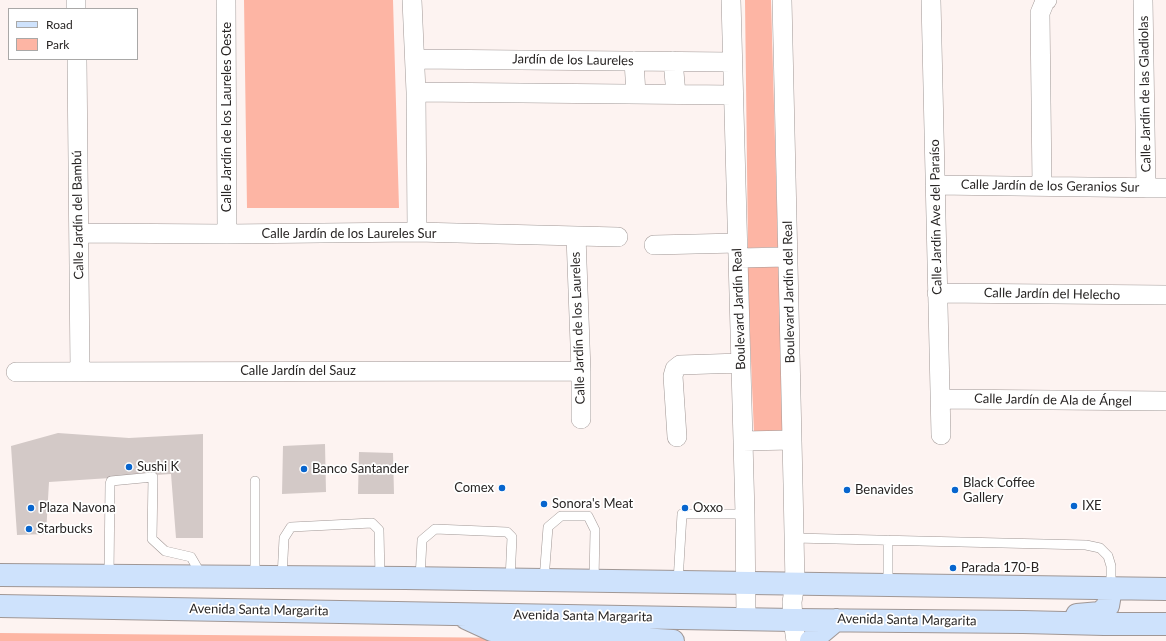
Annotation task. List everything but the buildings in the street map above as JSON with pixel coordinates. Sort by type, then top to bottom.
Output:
[{"type":"main road","points":[[0,575],[380,578],[1166,589]]},
{"type":"main road","points":[[424,613],[426,595],[432,591],[502,585],[510,580]]},
{"type":"main road","points":[[1022,622],[1033,619],[1100,613],[1108,606],[1111,588]]},
{"type":"main road","name":"Avenida Santa Margarita","points":[[0,606],[793,620],[1166,624]]},
{"type":"main road","points":[[455,614],[492,630],[673,641]]},
{"type":"main road","points":[[811,641],[836,620]]},
{"type":"street","name":"Calle Jardín de los Laureles Oeste","points":[[226,0],[227,234]]},
{"type":"street","points":[[412,0],[416,92],[417,232]]},
{"type":"street","name":"Boulevard Jardín Real","points":[[730,0],[747,583],[746,619]]},
{"type":"street","name":"Boulevard Jardín del Real","points":[[782,0],[795,584],[792,602],[796,641]]},
{"type":"street","name":"Calle Jardín Ave del Paraíso","points":[[931,0],[941,435]]},
{"type":"street","name":"Calle Jardín de las Gladiolas","points":[[1143,0],[1146,188]]},
{"type":"street","points":[[1042,186],[1044,7]]},
{"type":"street","name":"Jardín de los Laureles","points":[[415,59],[732,62]]},
{"type":"street","name":"Calle Jardín del Bambú","points":[[77,60],[80,371]]},
{"type":"street","points":[[634,61],[636,94]]},
{"type":"street","points":[[673,61],[676,94]]},
{"type":"street","points":[[416,92],[733,95]]},
{"type":"street","name":"Calle Jardín de los Geranios Sur","points":[[935,185],[1166,188]]},
{"type":"street","name":"Calle Jardín de los Laureles Sur","points":[[78,233],[227,234],[417,232],[618,237]]},
{"type":"street","name":"Calle Jardín de los Laureles","points":[[576,236],[581,419]]},
{"type":"street","points":[[654,245],[737,251],[788,257]]},
{"type":"street","name":"Calle Jardín del Helecho","points":[[938,293],[1166,295]]},
{"type":"street","points":[[677,437],[673,376],[675,369],[680,365],[741,363]]},
{"type":"street","name":"Calle Jardín del Sauz","points":[[16,372],[580,371]]},
{"type":"street","name":"Calle Jardín de Ala de Ángel","points":[[940,399],[1166,401]]},
{"type":"street","points":[[743,440],[792,440]]},
{"type":"lane","points":[[110,576],[111,481],[152,477],[152,539],[165,550],[191,557],[202,577]]},
{"type":"lane","points":[[254,481],[255,577]]},
{"type":"lane","points":[[678,582],[682,514],[745,514]]},
{"type":"lane","points":[[544,580],[548,528],[561,516],[588,516],[595,530],[594,581]]},
{"type":"lane","points":[[282,578],[284,538],[291,527],[372,523],[379,530],[380,578]]},
{"type":"lane","points":[[420,579],[422,540],[435,530],[507,532],[512,537],[510,580]]},
{"type":"lane","points":[[794,538],[1086,545],[1100,548],[1108,556],[1111,566],[1111,588]]},
{"type":"lane","points":[[888,540],[888,585]]},
{"type":"green space","points":[[244,0],[393,0],[399,208],[247,208]]},
{"type":"green space","points":[[745,0],[771,0],[778,247],[748,248]]},
{"type":"green space","points":[[779,265],[784,433],[754,433],[747,266]]},
{"type":"green space","points":[[0,633],[622,639],[622,641],[0,641]]},
{"type":"place","name":"Sushi K","points":[[129,467]]},
{"type":"place","name":"Banco Santander","points":[[304,469]]},
{"type":"place","name":"Comex","points":[[502,488]]},
{"type":"place","name":"Benavides","points":[[847,490]]},
{"type":"place","name":"Black Coffee Gallery","points":[[955,490]]},
{"type":"place","name":"Sonora's Meat","points":[[544,504]]},
{"type":"place","name":"IXE","points":[[1074,506]]},
{"type":"place","name":"Plaza Navona","points":[[31,508]]},
{"type":"place","name":"Oxxo","points":[[685,508]]},
{"type":"place","name":"Starbucks","points":[[29,529]]},
{"type":"place","name":"Parada 170-B","points":[[953,568]]}]
